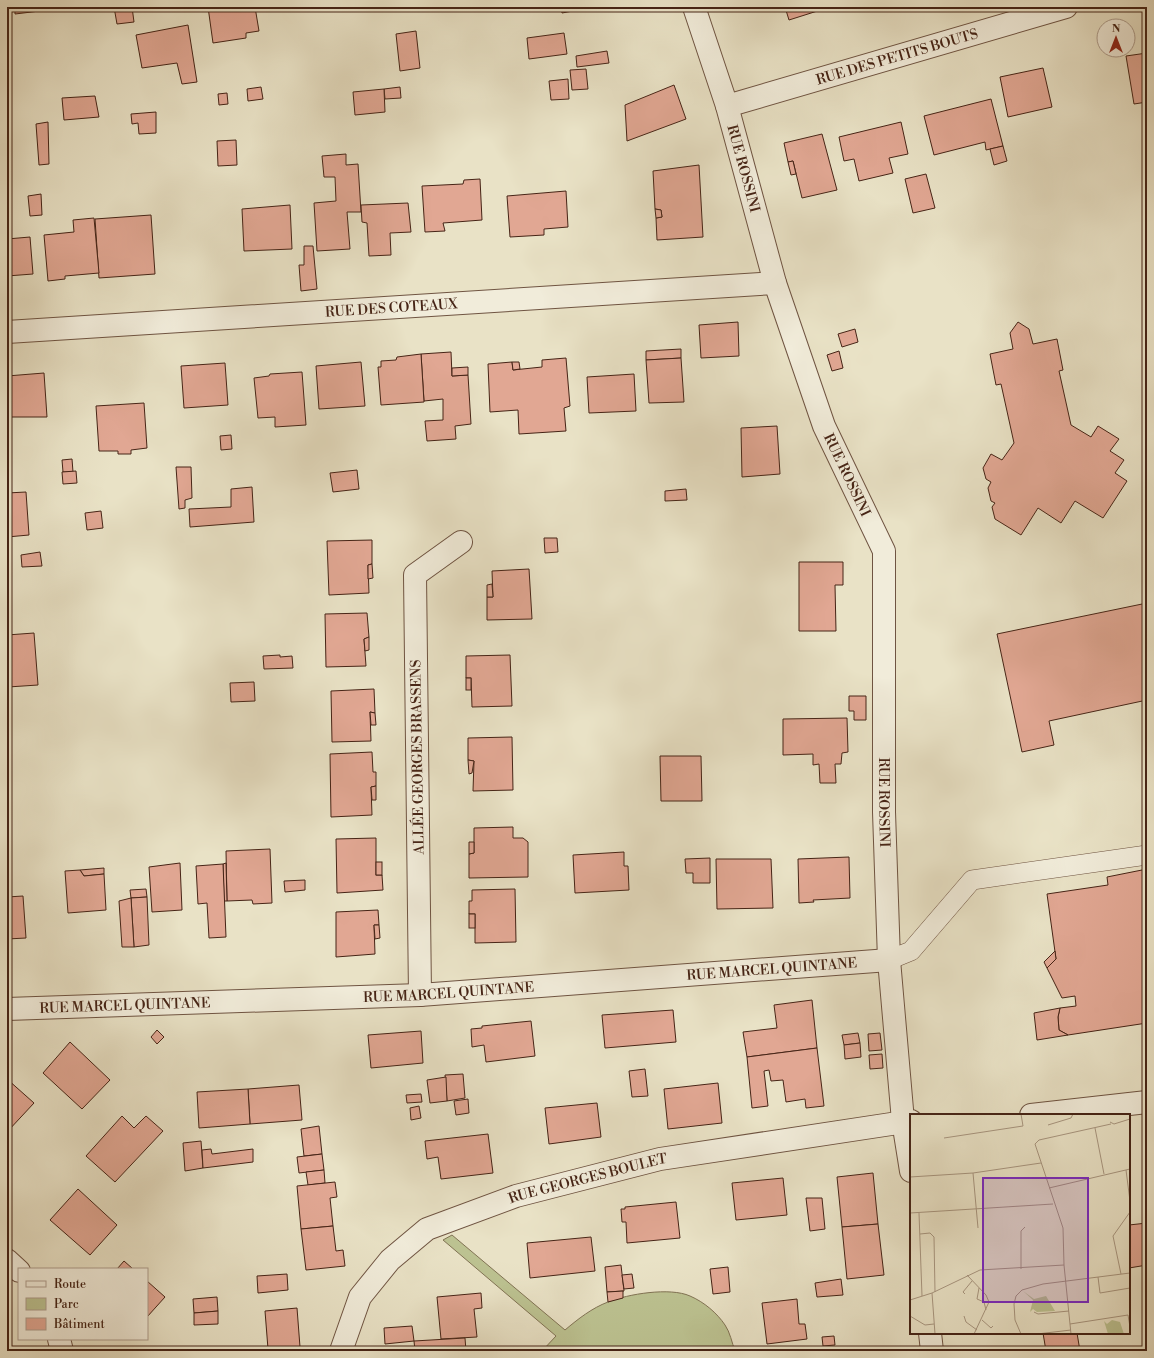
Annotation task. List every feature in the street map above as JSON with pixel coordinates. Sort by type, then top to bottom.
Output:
[{"type":"street","name":"RUE ROSSINI","points":[[694,7],[727,106],[775,282],[824,426],[884,551],[884,812],[889,960],[910,1158]]},
{"type":"street","name":"RUE DES PETITS BOUTS","points":[[727,106],[1066,7]]},
{"type":"street","name":"RUE DES COTEAUX","points":[[7,332],[775,282]]},
{"type":"street","name":"ALLÉE GEORGES BRASSENS","points":[[420,996],[415,575],[461,542]]},
{"type":"street","name":"RUE MARCEL QUINTANE","points":[[7,1008],[420,996],[889,960]]},
{"type":"street","points":[[1040,1114],[1147,1102]]},
{"type":"street","name":"RUE GEORGES BOULET","points":[[341,1351],[360,1297],[390,1260],[427,1229],[516,1196],[660,1159],[907,1121]]},
{"type":"street","points":[[7,1260],[18,1270]]},
{"type":"street","points":[[930,1334],[932,1351]]},
{"type":"street","points":[[59,1340],[62,1351]]},
{"type":"lane","points":[[889,960],[911,951],[972,880],[1147,855]]},
{"type":"green space","points":[[452,1235],[565,1330],[602,1304],[616,1299],[637,1294],[661,1292],[682,1293],[700,1301],[714,1312],[727,1328],[735,1351],[542,1351],[556,1336],[443,1240]]},
{"type":"building","points":[[15,7],[56,7],[56,9],[15,14]]},
{"type":"building","points":[[114,7],[132,7],[134,22],[117,24]]},
{"type":"building","points":[[208,7],[255,7],[259,31],[246,33],[246,38],[213,43]]},
{"type":"building","points":[[561,7],[594,7],[562,13]]},
{"type":"building","points":[[785,7],[830,7],[789,20]]},
{"type":"building","points":[[188,25],[197,82],[182,84],[177,63],[142,68],[136,35]]},
{"type":"building","points":[[416,31],[420,68],[400,71],[396,34]]},
{"type":"building","points":[[564,33],[567,54],[529,59],[527,38]]},
{"type":"building","points":[[607,51],[609,63],[577,67],[576,56]]},
{"type":"building","points":[[1147,53],[1147,102],[1134,104],[1126,58],[1136,58],[1136,55]]},
{"type":"building","points":[[1043,68],[1052,107],[1008,117],[1000,77]]},
{"type":"building","points":[[586,69],[588,89],[572,90],[570,70]]},
{"type":"building","points":[[568,79],[569,99],[551,100],[549,81]]},
{"type":"building","points":[[674,85],[686,119],[627,141],[625,105]]},
{"type":"building","points":[[261,87],[263,99],[248,101],[247,89]]},
{"type":"building","points":[[400,87],[401,98],[385,99],[384,89]]},
{"type":"building","points":[[384,89],[385,112],[355,115],[353,92]]},
{"type":"building","points":[[227,93],[228,104],[219,105],[218,94]]},
{"type":"building","points":[[95,96],[99,117],[64,120],[62,98]]},
{"type":"building","points":[[991,99],[1003,146],[986,150],[985,142],[934,155],[924,116]]},
{"type":"building","points":[[156,112],[156,133],[139,134],[138,123],[132,124],[131,114]]},
{"type":"building","points":[[48,122],[49,164],[39,165],[36,124]]},
{"type":"building","points":[[901,122],[908,154],[889,158],[893,173],[859,181],[854,159],[844,161],[839,137]]},
{"type":"building","points":[[822,134],[837,190],[802,198],[793,161],[788,162],[784,143]]},
{"type":"building","points":[[236,140],[237,165],[218,166],[217,141]]},
{"type":"building","points":[[1003,146],[1007,161],[994,165],[990,149]]},
{"type":"building","points":[[346,154],[346,165],[358,164],[361,212],[347,212],[350,249],[317,251],[314,203],[336,201],[335,177],[324,177],[322,156]]},
{"type":"building","points":[[793,161],[796,174],[791,175],[788,162]]},
{"type":"building","points":[[699,165],[703,237],[657,240],[656,218],[662,217],[661,210],[655,209],[653,171]]},
{"type":"building","points":[[926,174],[935,208],[913,213],[905,179]]},
{"type":"building","points":[[480,179],[482,220],[443,223],[445,231],[425,232],[422,186],[463,184],[464,180]]},
{"type":"building","points":[[566,191],[568,227],[544,229],[544,235],[510,237],[507,196]]},
{"type":"building","points":[[41,194],[42,215],[30,216],[28,196]]},
{"type":"building","points":[[408,203],[411,232],[390,233],[391,255],[369,256],[367,223],[362,222],[361,205]]},
{"type":"building","points":[[290,205],[292,249],[244,251],[242,209]]},
{"type":"building","points":[[655,209],[661,210],[662,217],[656,218]]},
{"type":"building","points":[[151,215],[155,274],[99,278],[95,219]]},
{"type":"building","points":[[94,218],[99,273],[65,276],[65,279],[48,281],[44,235],[74,232],[73,220]]},
{"type":"building","points":[[30,237],[33,274],[7,276],[7,239]]},
{"type":"building","points":[[304,246],[313,246],[317,289],[301,291],[299,265],[304,265]]},
{"type":"building","points":[[738,322],[739,356],[701,358],[699,325]]},
{"type":"building","points":[[1018,322],[1029,329],[1033,344],[1057,339],[1063,370],[1059,371],[1071,425],[1091,437],[1098,426],[1119,439],[1110,451],[1124,460],[1115,473],[1127,481],[1103,518],[1075,501],[1061,523],[1038,508],[1021,535],[995,519],[992,507],[995,503],[991,501],[988,488],[991,482],[986,479],[983,468],[991,454],[1002,460],[1014,443],[1001,384],[996,385],[990,354],[1013,349],[1010,333]]},
{"type":"building","points":[[855,329],[858,342],[842,347],[838,334]]},
{"type":"building","points":[[681,349],[681,358],[646,360],[646,351]]},
{"type":"building","points":[[839,351],[843,368],[832,371],[827,355]]},
{"type":"building","points":[[451,352],[452,376],[468,375],[471,424],[455,426],[456,439],[427,441],[425,421],[443,420],[443,399],[424,401],[421,354]]},
{"type":"building","points":[[421,354],[424,402],[381,405],[378,367],[381,367],[381,361],[396,360],[397,357]]},
{"type":"building","points":[[566,358],[570,406],[564,408],[566,431],[519,434],[518,410],[490,412],[488,364],[512,362],[513,370],[542,367],[542,360]]},
{"type":"building","points":[[681,358],[684,402],[649,403],[646,360]]},
{"type":"building","points":[[361,362],[365,406],[319,409],[316,366]]},
{"type":"building","points":[[512,362],[519,362],[520,369],[513,370]]},
{"type":"building","points":[[225,363],[228,405],[184,408],[181,366]]},
{"type":"building","points":[[468,367],[468,375],[452,376],[452,368]]},
{"type":"building","points":[[302,372],[306,425],[275,427],[275,417],[258,418],[254,378],[269,376],[270,374]]},
{"type":"building","points":[[44,373],[47,417],[9,417],[7,419],[7,376]]},
{"type":"building","points":[[634,374],[636,411],[589,413],[587,377]]},
{"type":"building","points":[[144,403],[147,448],[131,450],[131,454],[118,454],[118,451],[99,451],[96,406]]},
{"type":"building","points":[[7,419],[9,434],[7,435]]},
{"type":"building","points":[[777,426],[780,474],[742,477],[741,428]]},
{"type":"building","points":[[231,435],[232,449],[221,450],[220,436]]},
{"type":"building","points":[[72,459],[73,472],[63,472],[62,460]]},
{"type":"building","points":[[176,467],[191,467],[192,498],[185,500],[185,508],[179,509]]},
{"type":"building","points":[[357,470],[359,489],[333,492],[330,473]]},
{"type":"building","points":[[76,471],[77,483],[63,484],[62,472]]},
{"type":"building","points":[[252,487],[254,522],[190,527],[189,509],[231,507],[231,489]]},
{"type":"building","points":[[686,489],[687,500],[665,501],[665,491]]},
{"type":"building","points":[[26,492],[29,535],[7,537],[7,493]]},
{"type":"building","points":[[101,511],[103,528],[87,530],[85,513]]},
{"type":"building","points":[[544,538],[557,538],[558,552],[545,553]]},
{"type":"building","points":[[372,540],[372,564],[368,565],[369,593],[329,595],[327,541]]},
{"type":"building","points":[[40,552],[42,566],[22,567],[21,555]]},
{"type":"building","points":[[799,562],[843,562],[843,585],[835,585],[836,631],[799,631]]},
{"type":"building","points":[[372,564],[373,578],[368,579],[368,565]]},
{"type":"building","points":[[529,569],[532,619],[487,620],[487,597],[493,597],[492,571]]},
{"type":"building","points":[[492,584],[493,597],[487,597],[487,585]]},
{"type":"building","points":[[1147,603],[1147,700],[1049,721],[1054,745],[1022,752],[997,634]]},
{"type":"building","points":[[367,613],[369,637],[364,639],[366,666],[326,667],[325,614]]},
{"type":"building","points":[[34,633],[38,685],[8,687],[7,635]]},
{"type":"building","points":[[369,637],[369,650],[365,651],[364,639]]},
{"type":"building","points":[[280,655],[280,657],[292,656],[293,668],[264,669],[263,656]]},
{"type":"building","points":[[510,655],[512,706],[472,707],[471,678],[466,678],[466,656]]},
{"type":"building","points":[[466,678],[471,678],[471,690],[466,690]]},
{"type":"building","points":[[254,682],[255,701],[231,702],[230,683]]},
{"type":"building","points":[[374,689],[375,713],[370,712],[371,741],[332,742],[331,691]]},
{"type":"building","points":[[849,696],[866,696],[866,720],[854,720],[854,711],[849,711]]},
{"type":"building","points":[[370,712],[375,713],[376,725],[371,725]]},
{"type":"building","points":[[847,718],[848,752],[842,753],[841,764],[835,764],[836,783],[820,783],[819,764],[813,765],[813,754],[783,755],[783,719]]},
{"type":"building","points":[[512,737],[513,790],[473,791],[474,761],[468,760],[468,738]]},
{"type":"building","points":[[372,752],[373,772],[376,772],[376,786],[371,787],[372,815],[331,817],[330,754]]},
{"type":"building","points":[[660,756],[701,756],[702,801],[661,801]]},
{"type":"building","points":[[468,760],[474,761],[472,773],[469,774]]},
{"type":"building","points":[[376,786],[376,800],[372,800],[371,787]]},
{"type":"building","points":[[513,827],[513,838],[523,838],[528,842],[528,877],[469,878],[469,854],[474,853],[474,828]]},
{"type":"building","points":[[376,838],[376,875],[382,875],[383,890],[337,893],[336,839]]},
{"type":"building","points":[[469,842],[474,842],[474,853],[469,854]]},
{"type":"building","points":[[270,849],[272,903],[253,904],[252,900],[227,901],[226,851]]},
{"type":"building","points":[[624,852],[624,866],[628,866],[629,890],[575,893],[573,855]]},
{"type":"building","points":[[849,857],[850,898],[813,900],[814,902],[799,903],[798,859]]},
{"type":"building","points":[[710,858],[710,883],[693,883],[693,873],[686,873],[685,859]]},
{"type":"building","points":[[716,859],[771,859],[773,908],[717,909]]},
{"type":"building","points":[[376,862],[382,862],[382,875],[376,875]]},
{"type":"building","points":[[180,863],[182,910],[152,912],[149,867]]},
{"type":"building","points":[[226,863],[227,901],[224,901],[223,864]]},
{"type":"building","points":[[223,864],[226,937],[209,938],[207,903],[198,904],[196,866]]},
{"type":"building","points":[[104,868],[104,874],[84,876],[80,870]]},
{"type":"building","points":[[1147,869],[1147,1023],[1068,1035],[1059,1030],[1058,1017],[1060,1008],[1076,1006],[1075,996],[1062,998],[1047,968],[1056,959],[1047,894],[1108,885],[1107,877]]},
{"type":"building","points":[[80,870],[84,876],[104,874],[106,910],[68,913],[65,871]]},
{"type":"building","points":[[305,880],[305,890],[285,892],[284,881]]},
{"type":"building","points":[[146,889],[147,897],[131,898],[130,890]]},
{"type":"building","points":[[515,889],[516,942],[475,943],[475,914],[469,914],[469,901],[472,901],[472,890]]},
{"type":"building","points":[[23,896],[26,938],[7,939],[7,897]]},
{"type":"building","points":[[147,897],[149,945],[134,947],[131,898]]},
{"type":"building","points":[[131,898],[134,947],[122,947],[119,901]]},
{"type":"building","points":[[378,910],[379,925],[374,925],[375,954],[336,957],[336,912]]},
{"type":"building","points":[[469,914],[475,914],[475,928],[469,928]]},
{"type":"building","points":[[374,925],[379,925],[380,938],[375,939]]},
{"type":"building","points":[[1055,951],[1056,959],[1047,968],[1044,962]]},
{"type":"building","points":[[812,1000],[817,1048],[747,1057],[743,1032],[777,1028],[774,1005]]},
{"type":"building","points":[[1060,1008],[1058,1017],[1059,1030],[1068,1035],[1037,1040],[1034,1013]]},
{"type":"building","points":[[673,1010],[676,1042],[605,1048],[602,1015]]},
{"type":"building","points":[[531,1021],[535,1056],[486,1062],[484,1045],[472,1047],[471,1029],[482,1028],[482,1026]]},
{"type":"building","points":[[157,1030],[164,1037],[157,1044],[151,1037]]},
{"type":"building","points":[[421,1031],[423,1063],[371,1068],[368,1035]]},
{"type":"building","points":[[858,1033],[860,1043],[844,1045],[842,1035]]},
{"type":"building","points":[[880,1033],[882,1050],[869,1051],[868,1034]]},
{"type":"building","points":[[70,1042],[110,1080],[82,1109],[43,1073]]},
{"type":"building","points":[[860,1043],[861,1057],[845,1059],[844,1045]]},
{"type":"building","points":[[817,1048],[824,1106],[806,1108],[805,1099],[786,1102],[783,1080],[771,1081],[769,1070],[764,1071],[768,1106],[752,1108],[747,1057]]},
{"type":"building","points":[[882,1054],[883,1068],[870,1069],[869,1055]]},
{"type":"building","points":[[645,1069],[648,1096],[632,1097],[629,1071]]},
{"type":"building","points":[[463,1074],[465,1098],[447,1101],[445,1075]]},
{"type":"building","points":[[446,1077],[447,1101],[430,1103],[427,1080]]},
{"type":"building","points":[[7,1079],[34,1103],[7,1132]]},
{"type":"building","points":[[718,1083],[722,1123],[668,1129],[664,1089]]},
{"type":"building","points":[[299,1085],[302,1120],[250,1124],[248,1089]]},
{"type":"building","points":[[248,1089],[250,1124],[199,1128],[197,1092]]},
{"type":"building","points":[[421,1094],[422,1102],[407,1103],[406,1095]]},
{"type":"building","points":[[468,1099],[469,1113],[456,1115],[454,1101]]},
{"type":"building","points":[[597,1103],[601,1137],[549,1144],[545,1108]]},
{"type":"building","points":[[419,1106],[421,1118],[411,1120],[410,1108]]},
{"type":"building","points":[[122,1116],[134,1128],[146,1116],[163,1131],[115,1182],[86,1156]]},
{"type":"building","points":[[319,1126],[322,1154],[304,1156],[301,1129]]},
{"type":"building","points":[[488,1134],[493,1173],[441,1179],[438,1157],[427,1159],[425,1141]]},
{"type":"building","points":[[201,1141],[203,1168],[185,1171],[183,1143]]},
{"type":"building","points":[[211,1149],[212,1154],[253,1149],[253,1162],[203,1168],[202,1150]]},
{"type":"building","points":[[322,1154],[324,1170],[299,1173],[297,1157]]},
{"type":"building","points":[[324,1170],[325,1183],[308,1185],[306,1172]]},
{"type":"building","points":[[873,1173],[878,1224],[842,1227],[837,1177]]},
{"type":"building","points":[[783,1178],[787,1215],[736,1220],[732,1183]]},
{"type":"building","points":[[335,1182],[337,1197],[330,1198],[333,1226],[301,1229],[297,1186]]},
{"type":"building","points":[[78,1189],[117,1225],[90,1255],[50,1220]]},
{"type":"building","points":[[806,1198],[822,1198],[825,1229],[810,1231]]},
{"type":"building","points":[[676,1202],[680,1238],[627,1243],[626,1222],[622,1222],[621,1209],[625,1209],[625,1207]]},
{"type":"building","points":[[1147,1223],[1147,1265],[1130,1268],[1130,1225]]},
{"type":"building","points":[[878,1224],[884,1275],[847,1279],[842,1227]]},
{"type":"building","points":[[333,1226],[336,1251],[343,1250],[345,1266],[306,1270],[301,1229]]},
{"type":"building","points":[[591,1237],[595,1271],[530,1278],[527,1243]]},
{"type":"building","points":[[124,1261],[132,1268],[118,1268]]},
{"type":"building","points":[[621,1265],[624,1291],[607,1292],[605,1267]]},
{"type":"building","points":[[728,1267],[730,1292],[713,1294],[710,1269]]},
{"type":"building","points":[[287,1274],[288,1290],[258,1293],[257,1276]]},
{"type":"building","points":[[632,1274],[634,1288],[624,1289],[622,1275]]},
{"type":"building","points":[[841,1279],[843,1295],[817,1297],[815,1283]]},
{"type":"building","points":[[148,1282],[165,1297],[148,1316]]},
{"type":"building","points":[[623,1291],[623,1298],[608,1302],[607,1292]]},
{"type":"building","points":[[481,1293],[482,1308],[474,1309],[477,1337],[441,1339],[437,1297]]},
{"type":"building","points":[[217,1297],[218,1311],[194,1313],[193,1299]]},
{"type":"building","points":[[797,1299],[799,1324],[805,1324],[807,1339],[767,1344],[762,1303]]},
{"type":"building","points":[[297,1308],[300,1347],[268,1349],[265,1311]]},
{"type":"building","points":[[218,1311],[218,1324],[194,1325],[194,1313]]},
{"type":"building","points":[[412,1326],[414,1341],[385,1344],[384,1328]]},
{"type":"building","points":[[1043,1334],[1077,1334],[1080,1351],[1046,1351]]},
{"type":"building","points":[[834,1336],[835,1345],[823,1346],[822,1337]]},
{"type":"building","points":[[465,1338],[466,1351],[415,1351],[414,1341]]},
{"type":"building","points":[[300,1347],[300,1351],[268,1351],[268,1349]]}]
